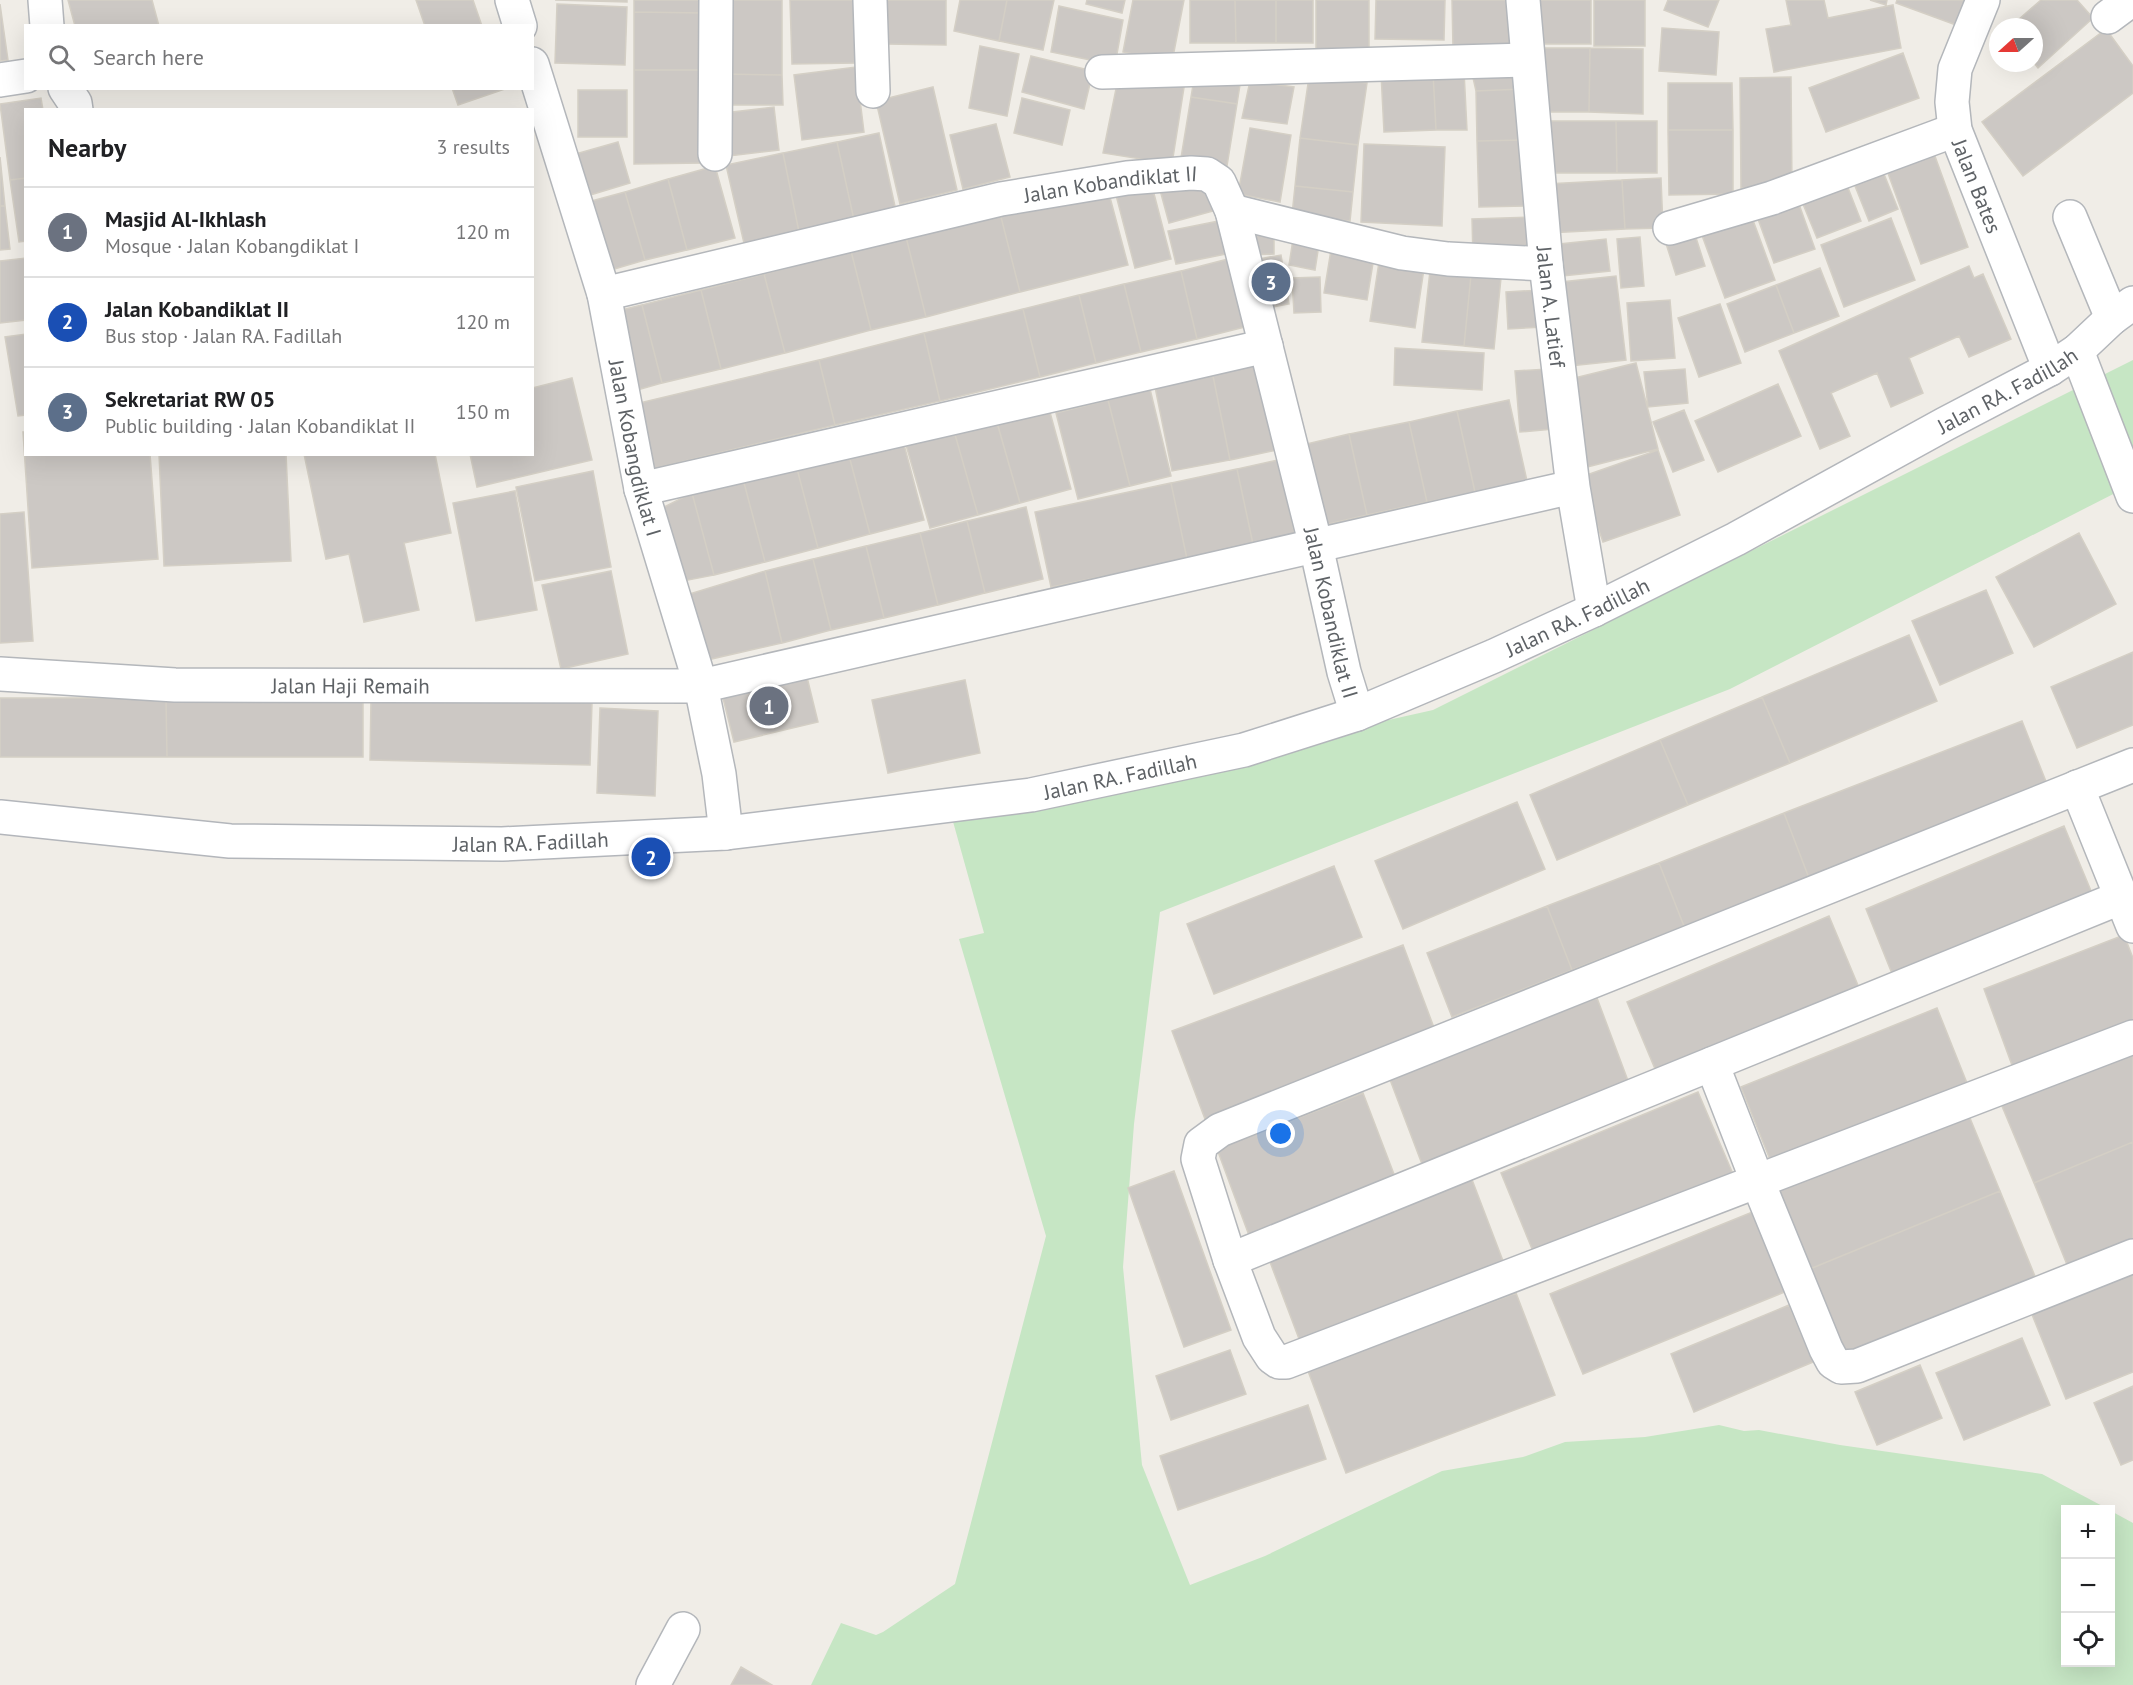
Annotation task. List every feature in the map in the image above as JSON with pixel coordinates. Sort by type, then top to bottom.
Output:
[{"type":"street","points":[[45,0],[47,24]]},
{"type":"street","points":[[512,0],[519,24]]},
{"type":"street","points":[[716,0],[716,154]]},
{"type":"street","points":[[870,0],[873,91]]},
{"type":"street","name":"Jalan A. Latief","points":[[1523,0],[1546,264],[1573,486],[1594,610]]},
{"type":"street","name":"Jalan Bates","points":[[1983,0],[1954,69],[1952,102],[1955,130],[2049,369]]},
{"type":"street","points":[[1102,72],[1527,60]]},
{"type":"street","name":"Jalan Kobangdiklat I","points":[[534,70],[604,294],[641,489],[701,686],[719,774],[726,833]]},
{"type":"street","points":[[0,80],[24,76]]},
{"type":"street","points":[[66,90],[76,108]]},
{"type":"street","points":[[1670,228],[1772,198],[1955,130]]},
{"type":"street","name":"Jalan Kobandiklat II","points":[[604,294],[627,286],[1001,199],[1115,180],[1191,173],[1207,174],[1219,182],[1232,211],[1316,546],[1344,672],[1357,714]]},
{"type":"street","points":[[1232,211],[1402,253],[1448,259],[1546,264]]},
{"type":"street","points":[[2070,217],[2123,310]]},
{"type":"street","name":"Jalan RA. Fadillah","points":[[0,817],[230,841],[502,844],[726,833],[1031,795],[1244,750],[1357,714],[1494,656],[1594,610],[1736,539],[2049,369],[2077,351],[2123,310]]},
{"type":"street","points":[[641,489],[1266,346]]},
{"type":"street","points":[[2077,351],[2133,496]]},
{"type":"street","name":"Jalan Haji Remaih","points":[[0,674],[175,685],[701,686],[1568,488]]},
{"type":"street","points":[[2133,765],[1220,1130],[1201,1144],[1198,1159],[1230,1260],[1263,1346],[1275,1360],[1286,1362],[2133,1037]]},
{"type":"street","points":[[1230,1260],[1712,1064],[2127,911],[2077,787]]},
{"type":"street","points":[[1712,1064],[1826,1349],[1833,1362],[1841,1367],[1857,1366],[2133,1256]]},
{"type":"street","points":[[653,1685],[683,1629]]},
{"type":"green space","points":[[2133,360],[2133,484],[1730,689],[1160,912],[1134,1124],[1123,1267],[1142,1465],[1190,1585],[1265,1556],[1442,1471],[1523,1457],[1565,1442],[1645,1437],[1719,1425],[1744,1431],[1759,1430],[1840,1445],[2042,1474],[2100,1505],[2061,1505],[2061,1667],[2115,1667],[2115,1513],[2133,1523],[2133,1685],[811,1685],[841,1623],[876,1635],[955,1584],[1046,1236],[959,939],[984,933],[952,818],[1433,710]]},
{"type":"building","points":[[68,0],[152,0],[158,24],[74,24]]},
{"type":"building","points":[[416,0],[473,0],[481,24],[424,24]]},
{"type":"building","points":[[555,0],[627,0],[627,2]]},
{"type":"building","points":[[634,0],[704,0],[704,13],[634,12]]},
{"type":"building","points":[[721,0],[782,0],[782,75],[722,74]]},
{"type":"building","points":[[790,0],[856,0],[858,63],[792,64]]},
{"type":"building","points":[[886,0],[946,0],[946,45],[886,44]]},
{"type":"building","points":[[960,0],[1007,0],[999,41],[954,31]]},
{"type":"building","points":[[1007,0],[1054,0],[1043,50],[999,41]]},
{"type":"building","points":[[1087,0],[1125,0],[1122,13],[1086,4]]},
{"type":"building","points":[[1133,0],[1184,0],[1172,62],[1123,52]]},
{"type":"building","points":[[1190,0],[1235,0],[1236,43],[1190,43]]},
{"type":"building","points":[[1235,0],[1276,0],[1276,43],[1236,43]]},
{"type":"building","points":[[1276,0],[1313,0],[1313,43],[1276,43]]},
{"type":"building","points":[[1316,0],[1369,0],[1369,49],[1316,49]]},
{"type":"building","points":[[1376,0],[1445,0],[1444,40],[1375,39]]},
{"type":"building","points":[[1452,0],[1512,0],[1513,48],[1453,49]]},
{"type":"building","points":[[1531,0],[1591,0],[1591,44],[1531,44]]},
{"type":"building","points":[[1594,0],[1645,0],[1645,46],[1594,46]]},
{"type":"building","points":[[1668,0],[1719,0],[1708,27],[1664,10]]},
{"type":"building","points":[[1786,0],[1824,0],[1828,18],[1893,5],[1901,48],[1774,72],[1766,29],[1791,25]]},
{"type":"building","points":[[1870,0],[1887,0],[1886,5]]},
{"type":"building","points":[[1897,0],[1965,0],[1956,25],[1896,3]]},
{"type":"building","points":[[2041,0],[2077,0],[2093,18],[2043,63],[2043,18],[2020,18]]},
{"type":"building","points":[[0,4],[8,60],[0,61]]},
{"type":"building","points":[[557,4],[627,7],[625,65],[555,63]]},
{"type":"building","points":[[1059,6],[1123,20],[1115,65],[1051,52]]},
{"type":"building","points":[[634,12],[704,13],[704,70],[634,70]]},
{"type":"building","points":[[1662,28],[1719,32],[1716,75],[1659,71]]},
{"type":"building","points":[[2106,29],[2133,66],[2133,93],[2023,176],[1982,122]]},
{"type":"building","points":[[980,46],[1019,54],[1007,116],[969,108]]},
{"type":"building","points":[[1540,48],[1590,48],[1589,112],[1539,112]]},
{"type":"building","points":[[1590,48],[1643,49],[1643,114],[1589,112]]},
{"type":"building","points":[[1903,53],[1919,98],[1826,132],[1809,88]]},
{"type":"building","points":[[1031,56],[1093,71],[1084,109],[1022,92]]},
{"type":"building","points":[[856,67],[864,132],[802,140],[794,75]]},
{"type":"building","points":[[1518,68],[1522,89],[1476,91],[1471,69]]},
{"type":"building","points":[[634,70],[704,70],[704,163],[634,164]]},
{"type":"building","points":[[1464,71],[1467,130],[1436,130],[1433,72]]},
{"type":"building","points":[[1242,72],[1237,104],[1191,97],[1195,73]]},
{"type":"building","points":[[1433,72],[1436,130],[1384,132],[1381,73]]},
{"type":"building","points":[[722,74],[782,75],[783,105],[722,105]]},
{"type":"building","points":[[1309,77],[1367,83],[1358,145],[1300,138]]},
{"type":"building","points":[[1791,77],[1792,188],[1741,188],[1740,78]]},
{"type":"building","points":[[1118,79],[1185,81],[1172,164],[1103,153]]},
{"type":"building","points":[[1250,81],[1294,87],[1287,124],[1242,118]]},
{"type":"building","points":[[1668,83],[1732,83],[1733,130],[1668,130]]},
{"type":"building","points":[[933,87],[957,190],[900,204],[876,101]]},
{"type":"building","points":[[1522,89],[1524,140],[1477,141],[1476,91]]},
{"type":"building","points":[[453,90],[502,90],[458,105]]},
{"type":"building","points":[[578,90],[627,90],[627,137],[578,137]]},
{"type":"building","points":[[1191,97],[1237,104],[1227,166],[1181,158]]},
{"type":"building","points":[[41,98],[43,108],[24,108],[24,178],[10,180],[0,104]]},
{"type":"building","points":[[1022,98],[1070,110],[1062,145],[1014,133]]},
{"type":"building","points":[[774,107],[779,150],[729,156],[724,113]]},
{"type":"building","points":[[1544,121],[1616,121],[1617,173],[1545,173]]},
{"type":"building","points":[[1616,121],[1657,121],[1657,173],[1617,173]]},
{"type":"building","points":[[996,124],[1010,177],[963,189],[950,135]]},
{"type":"building","points":[[1250,128],[1291,135],[1280,202],[1238,194]]},
{"type":"building","points":[[1668,130],[1733,130],[1733,194],[1669,195]]},
{"type":"building","points":[[879,133],[896,211],[854,220],[837,142]]},
{"type":"building","points":[[1300,138],[1358,145],[1353,192],[1295,186]]},
{"type":"building","points":[[1524,140],[1526,206],[1479,207],[1477,141]]},
{"type":"building","points":[[618,142],[630,183],[577,199],[565,157]]},
{"type":"building","points":[[837,142],[854,220],[799,232],[783,153]]},
{"type":"building","points":[[1364,144],[1445,147],[1442,226],[1361,222]]},
{"type":"building","points":[[1932,148],[1968,247],[1921,264],[1885,165]]},
{"type":"building","points":[[783,153],[799,232],[744,243],[726,165]]},
{"type":"building","points":[[0,157],[5,206],[0,206]]},
{"type":"building","points":[[1880,164],[1898,209],[1869,221],[1851,176]]},
{"type":"building","points":[[715,166],[735,238],[687,250],[668,179]]},
{"type":"building","points":[[1843,175],[1861,221],[1817,238],[1798,192]]},
{"type":"building","points":[[24,178],[24,241],[19,242],[10,180]]},
{"type":"building","points":[[1205,178],[1213,211],[1169,223],[1160,190]]},
{"type":"building","points":[[1661,178],[1663,228],[1625,229],[1622,180]]},
{"type":"building","points":[[668,179],[687,250],[645,260],[625,192]]},
{"type":"building","points":[[1622,180],[1625,229],[1548,233],[1546,184]]},
{"type":"building","points":[[1107,186],[1128,265],[1020,292],[1000,213]]},
{"type":"building","points":[[1152,186],[1171,259],[1135,268],[1116,195]]},
{"type":"building","points":[[1295,186],[1353,192],[1350,221],[1292,215]]},
{"type":"building","points":[[625,192],[645,260],[604,272],[584,203]]},
{"type":"building","points":[[1795,193],[1815,249],[1774,263],[1754,208]]},
{"type":"building","points":[[0,206],[5,206],[10,249],[0,250]]},
{"type":"building","points":[[1750,212],[1775,280],[1725,298],[1700,230]]},
{"type":"building","points":[[1000,213],[1020,292],[926,317],[906,237]]},
{"type":"building","points":[[1533,217],[1534,255],[1473,257],[1472,219]]},
{"type":"building","points":[[1891,218],[1915,280],[1844,307],[1821,245]]},
{"type":"building","points":[[1224,220],[1231,253],[1176,264],[1168,231]]},
{"type":"building","points":[[1249,224],[1274,224],[1274,254],[1250,255]]},
{"type":"building","points":[[1692,225],[1705,266],[1676,275],[1663,234]]},
{"type":"building","points":[[1294,233],[1320,238],[1315,270],[1289,265]]},
{"type":"building","points":[[906,237],[926,317],[871,330],[851,251]]},
{"type":"building","points":[[1640,237],[1644,286],[1621,288],[1617,239]]},
{"type":"building","points":[[1606,239],[1610,271],[1553,277],[1550,245]]},
{"type":"building","points":[[1331,250],[1374,257],[1367,300],[1324,293]]},
{"type":"building","points":[[851,251],[871,330],[785,353],[764,274]]},
{"type":"building","points":[[1281,255],[1289,304],[1261,309],[1253,260]]},
{"type":"building","points":[[1236,257],[1253,325],[1197,339],[1181,271]]},
{"type":"building","points":[[24,258],[24,320],[0,323],[0,261]]},
{"type":"building","points":[[1379,262],[1424,269],[1415,328],[1370,321]]},
{"type":"building","points":[[1969,266],[1974,278],[1983,274],[2011,339],[1969,357],[1959,336],[1909,358],[1923,393],[1891,407],[1877,373],[1831,393],[1850,436],[1820,449],[1779,351]]},
{"type":"building","points":[[1820,268],[1839,316],[1794,333],[1776,285]]},
{"type":"building","points":[[1181,271],[1197,339],[1141,352],[1124,284]]},
{"type":"building","points":[[1430,271],[1471,275],[1464,346],[1422,342]]},
{"type":"building","points":[[764,274],[785,353],[721,369],[701,290]]},
{"type":"building","points":[[1471,275],[1501,278],[1494,349],[1464,346]]},
{"type":"building","points":[[1616,276],[1626,360],[1570,366],[1561,282]]},
{"type":"building","points":[[1320,277],[1321,312],[1294,313],[1292,278]]},
{"type":"building","points":[[1124,284],[1141,352],[1096,363],[1079,295]]},
{"type":"building","points":[[1776,285],[1794,333],[1745,352],[1727,304]]},
{"type":"building","points":[[701,290],[721,369],[662,383],[642,305]]},
{"type":"building","points":[[1541,290],[1543,327],[1508,329],[1506,292]]},
{"type":"building","points":[[1079,295],[1096,363],[1040,377],[1023,309]]},
{"type":"building","points":[[1670,300],[1675,358],[1631,361],[1627,303]]},
{"type":"building","points":[[1720,304],[1741,363],[1699,377],[1678,318]]},
{"type":"building","points":[[642,305],[662,383],[630,392],[609,313]]},
{"type":"building","points":[[1023,309],[1040,377],[940,401],[924,333]]},
{"type":"building","points":[[924,333],[940,401],[835,425],[819,360]]},
{"type":"building","points":[[24,334],[24,415],[18,416],[5,337]]},
{"type":"building","points":[[1395,348],[1484,353],[1482,390],[1394,385]]},
{"type":"building","points":[[819,360],[835,425],[647,470],[631,405]]},
{"type":"building","points":[[1259,361],[1277,450],[1230,460],[1212,371]]},
{"type":"building","points":[[1636,363],[1658,449],[1587,467],[1566,380]]},
{"type":"building","points":[[1548,369],[1553,429],[1520,432],[1515,371]]},
{"type":"building","points":[[1685,369],[1688,403],[1648,407],[1644,372]]},
{"type":"building","points":[[1212,371],[1230,460],[1172,471],[1154,382]]},
{"type":"building","points":[[572,378],[592,460],[477,487],[470,456],[534,456],[534,388]]},
{"type":"building","points":[[1778,384],[1801,436],[1718,472],[1695,421]]},
{"type":"building","points":[[1150,389],[1171,476],[1130,486],[1108,400]]},
{"type":"building","points":[[1108,400],[1130,486],[1078,499],[1056,413]]},
{"type":"building","points":[[1509,400],[1527,481],[1475,492],[1457,411]]},
{"type":"building","points":[[1048,405],[1071,489],[1020,503],[996,419]]},
{"type":"building","points":[[1684,410],[1704,460],[1673,472],[1653,422]]},
{"type":"building","points":[[1457,411],[1475,492],[1427,502],[1409,422]]},
{"type":"building","points":[[996,419],[1020,503],[978,515],[954,431]]},
{"type":"building","points":[[1409,422],[1427,502],[1367,515],[1349,434]]},
{"type":"building","points":[[954,431],[978,515],[930,528],[906,445]]},
{"type":"building","points":[[1349,434],[1367,515],[1316,527],[1298,446]]},
{"type":"building","points":[[902,437],[924,520],[870,534],[848,452]]},
{"type":"building","points":[[1658,450],[1680,515],[1603,542],[1581,477]]},
{"type":"building","points":[[848,452],[870,534],[818,548],[796,465]]},
{"type":"building","points":[[25,456],[150,456],[158,559],[32,568]]},
{"type":"building","points":[[159,456],[286,456],[291,561],[164,566]]},
{"type":"building","points":[[304,456],[435,456],[451,533],[404,543],[419,610],[364,622],[349,554],[326,559]]},
{"type":"building","points":[[1278,460],[1295,535],[1253,544],[1237,469]]},
{"type":"building","points":[[796,465],[818,548],[765,562],[743,479]]},
{"type":"building","points":[[1237,469],[1253,544],[1187,559],[1171,483]]},
{"type":"building","points":[[593,471],[611,567],[535,581],[516,487]]},
{"type":"building","points":[[743,479],[765,562],[714,575],[692,493]]},
{"type":"building","points":[[1171,483],[1187,559],[1051,587],[1035,512]]},
{"type":"building","points":[[515,491],[537,610],[476,621],[453,503]]},
{"type":"building","points":[[692,493],[714,575],[678,582],[656,511]]},
{"type":"building","points":[[1026,507],[1043,579],[985,593],[967,521]]},
{"type":"building","points":[[24,512],[33,641],[0,643],[0,514]]},
{"type":"building","points":[[967,521],[985,593],[938,605],[920,533]]},
{"type":"building","points":[[920,533],[938,605],[884,618],[866,546]]},
{"type":"building","points":[[2079,533],[2116,604],[2034,647],[1996,577]]},
{"type":"building","points":[[866,546],[884,618],[831,630],[813,559]]},
{"type":"building","points":[[813,559],[831,630],[782,643],[765,571]]},
{"type":"building","points":[[611,571],[628,654],[561,669],[542,585]]},
{"type":"building","points":[[765,571],[782,643],[707,660],[683,596]]},
{"type":"building","points":[[1986,590],[2013,653],[1940,685],[1912,621]]},
{"type":"building","points":[[1909,635],[1937,701],[1790,763],[1762,697]]},
{"type":"building","points":[[2133,652],[2133,725],[2077,748],[2051,687]]},
{"type":"building","points":[[805,669],[818,722],[734,742],[721,690]]},
{"type":"building","points":[[965,680],[980,753],[888,773],[872,700]]},
{"type":"building","points":[[1762,697],[1790,763],[1688,805],[1660,740]]},
{"type":"building","points":[[0,698],[166,698],[167,757],[0,757]]},
{"type":"building","points":[[166,698],[363,698],[363,757],[167,757]]},
{"type":"building","points":[[371,698],[592,703],[590,765],[370,760]]},
{"type":"building","points":[[600,708],[658,711],[655,796],[597,793]]},
{"type":"building","points":[[2022,721],[2047,784],[1809,878],[1784,813]]},
{"type":"building","points":[[1660,740],[1688,805],[1557,860],[1530,795]]},
{"type":"building","points":[[1517,802],[1545,869],[1403,929],[1375,861]]},
{"type":"building","points":[[1784,813],[1809,878],[1684,926],[1659,863]]},
{"type":"building","points":[[2064,826],[2094,898],[1895,981],[1866,909]]},
{"type":"building","points":[[1659,863],[1684,926],[1572,970],[1547,906]]},
{"type":"building","points":[[1334,866],[1362,937],[1214,994],[1187,924]]},
{"type":"building","points":[[1547,906],[1572,970],[1452,1017],[1427,953]]},
{"type":"building","points":[[1829,916],[1860,990],[1658,1076],[1627,1002]]},
{"type":"building","points":[[2124,935],[2133,958],[2133,1032],[2016,1076],[1984,989]]},
{"type":"building","points":[[1403,945],[1436,1033],[1205,1119],[1172,1031]]},
{"type":"building","points":[[1597,998],[1633,1094],[1425,1172],[1389,1077]]},
{"type":"building","points":[[1937,1008],[1969,1088],[1773,1167],[1741,1087]]},
{"type":"building","points":[[2133,1044],[2133,1142],[2034,1183],[1999,1099]]},
{"type":"building","points":[[1698,1092],[1733,1174],[1535,1256],[1501,1173]]},
{"type":"building","points":[[1363,1093],[1397,1182],[1250,1238],[1217,1149]]},
{"type":"building","points":[[1965,1106],[2000,1191],[1805,1271],[1771,1187]]},
{"type":"building","points":[[2133,1142],[2133,1246],[2070,1272],[2034,1183]]},
{"type":"building","points":[[1174,1171],[1231,1330],[1184,1347],[1128,1188]]},
{"type":"building","points":[[1471,1177],[1508,1274],[1304,1352],[1267,1254]]},
{"type":"building","points":[[2000,1191],[2039,1286],[1844,1366],[1805,1271]]},
{"type":"building","points":[[1755,1211],[1787,1291],[1583,1374],[1550,1294]]},
{"type":"building","points":[[2133,1271],[2133,1372],[2066,1399],[2031,1312]]},
{"type":"building","points":[[1516,1293],[1555,1395],[1346,1473],[1308,1371]]},
{"type":"building","points":[[1789,1305],[1813,1362],[1694,1412],[1671,1354]]},
{"type":"building","points":[[2022,1338],[2050,1405],[1964,1440],[1936,1373]]},
{"type":"building","points":[[1230,1350],[1246,1394],[1171,1420],[1156,1376]]},
{"type":"building","points":[[1920,1365],[1942,1418],[1877,1445],[1855,1392]]},
{"type":"building","points":[[2133,1386],[2133,1460],[2121,1465],[2094,1403]]},
{"type":"building","points":[[1308,1405],[1326,1459],[1178,1510],[1160,1456]]},
{"type":"building","points":[[741,1667],[772,1685],[731,1685]]},
{"type":"place","name":"Sekretariat RW 05","points":[[1271,282]]},
{"type":"place","name":"Masjid Al-Ikhlash","points":[[769,706]]},
{"type":"place","name":"Jalan Kobandiklat II","points":[[651,857]]}]
